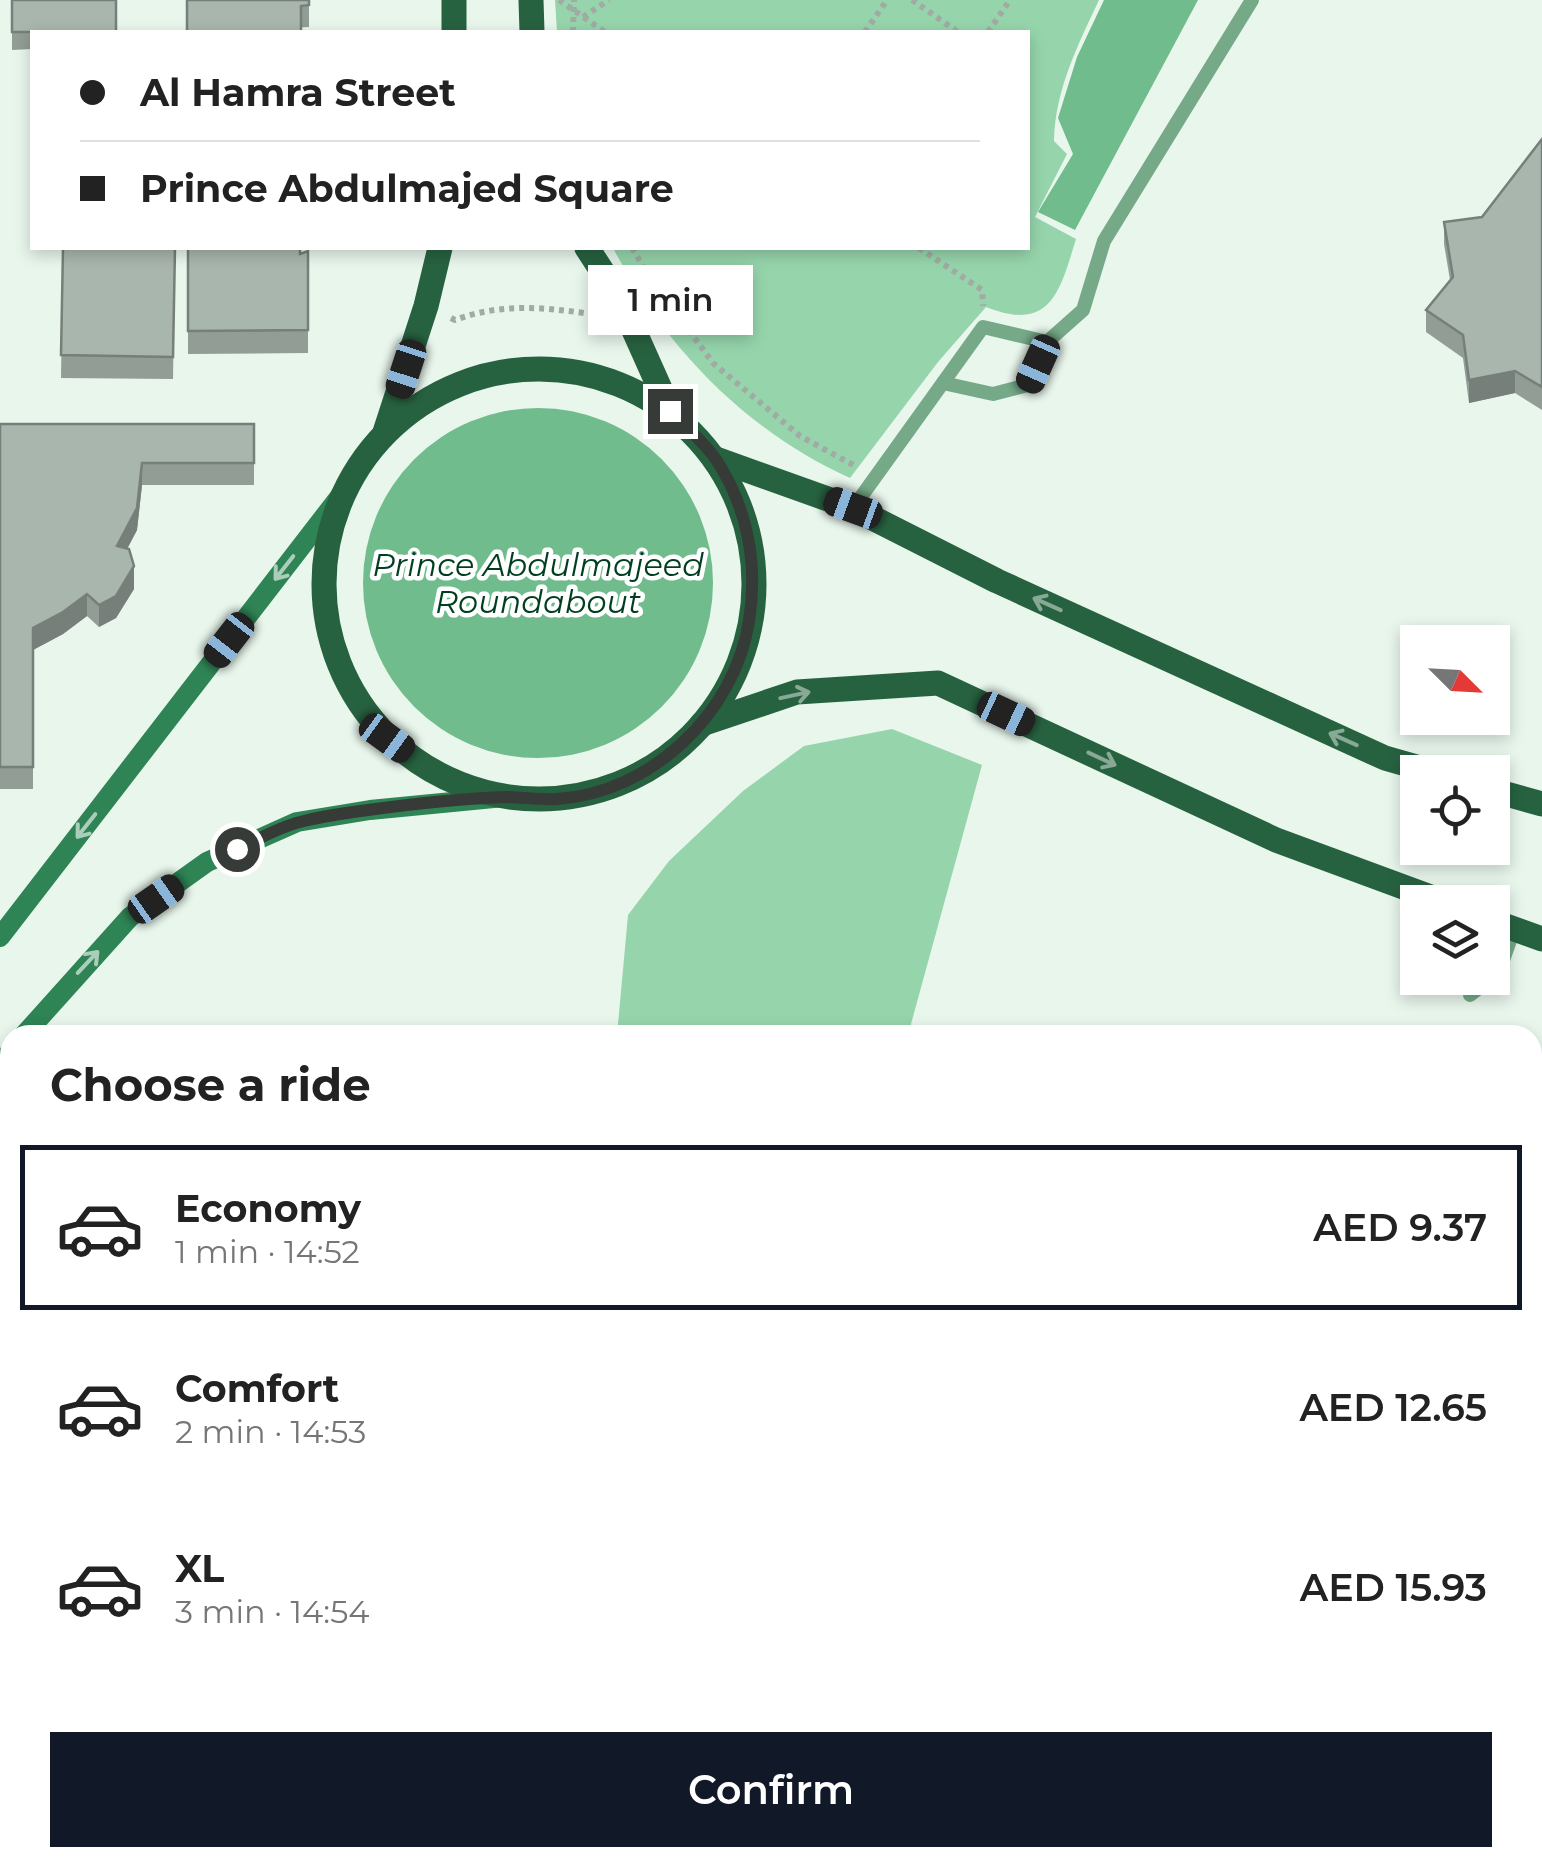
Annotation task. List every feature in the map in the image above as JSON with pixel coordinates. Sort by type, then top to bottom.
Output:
[{"type":"main road","points":[[454,0],[454,30]]},
{"type":"main road","points":[[531,0],[532,30]]},
{"type":"main road","points":[[0,937],[344,491],[385,432],[426,306],[440,250]]},
{"type":"main road","points":[[588,250],[622,303],[670,411]]},
{"type":"main road","points":[[33,1025],[130,917],[208,862],[297,822],[370,810],[504,797],[559,799],[612,787],[662,761],[702,724],[729,684],[746,641],[754,594],[751,546],[738,501],[716,459],[670,411],[616,381],[555,367],[493,372],[435,394],[385,432]]},
{"type":"main road","points":[[716,459],[853,508],[997,582],[1400,762]]},
{"type":"main road","points":[[344,491],[325,556],[325,572],[326,622],[347,685],[387,738],[440,777],[504,797]]},
{"type":"main road","points":[[702,724],[797,692],[938,683],[1276,840],[1400,886]]},
{"type":"main road","points":[[1510,795],[1542,804]]},
{"type":"main road","points":[[1510,927],[1542,939]]},
{"type":"lane","points":[[944,383],[993,394],[1028,385],[1048,342],[1082,310],[1104,241],[1252,0]]},
{"type":"lane","points":[[853,508],[983,327],[1048,342]]},
{"type":"path","points":[[559,0],[602,30]]},
{"type":"path","points":[[573,30],[574,0]]},
{"type":"path","points":[[582,17],[609,0]]},
{"type":"path","points":[[866,30],[887,0]]},
{"type":"path","points":[[912,0],[955,30]]},
{"type":"path","points":[[989,30],[1010,0]]},
{"type":"path","points":[[633,250],[713,364],[800,436],[875,477]]},
{"type":"path","points":[[923,250],[982,290],[983,327]]},
{"type":"path","points":[[426,306],[455,320],[481,310],[537,306],[591,314],[622,303],[652,281]]},
{"type":"shaded area","points":[[555,0],[1099,0],[1058,104],[1054,141],[1067,154],[1035,217],[1076,239],[1058,290],[1039,311],[1025,315],[986,307],[938,362],[850,478],[812,459],[777,437],[712,383],[657,319],[614,250],[1030,250],[1030,30],[557,30]]},
{"type":"shaded area","points":[[892,729],[982,765],[911,1025],[618,1025],[628,915],[669,861],[743,791],[804,746]]},
{"type":"water","points":[[1104,0],[1198,0],[1075,230],[1038,212],[1073,154],[1058,118],[1077,57]]},
{"type":"water","name":"Prince Abdulmajeed Roundabout","points":[[538,408],[572,412],[605,422],[662,459],[699,516],[709,549],[713,583],[709,617],[699,650],[662,707],[605,744],[572,754],[538,758],[504,754],[471,744],[414,707],[377,650],[367,617],[363,583],[367,549],[377,516],[414,459],[471,422],[504,412]]},
{"type":"building","points":[[12,0],[116,0],[116,30],[12,32]]},
{"type":"building","points":[[187,0],[309,0],[309,5],[301,6],[301,30],[187,30]]},
{"type":"building","points":[[1542,139],[1542,387],[1515,371],[1469,380],[1463,335],[1426,310],[1453,277],[1444,222],[1482,217]]},
{"type":"building","points":[[63,250],[175,250],[173,357],[61,355]]},
{"type":"building","points":[[188,250],[300,250],[300,254],[308,251],[308,330],[188,331]]},
{"type":"building","points":[[0,424],[254,424],[254,463],[142,463],[137,508],[117,546],[129,549],[134,566],[116,596],[99,605],[87,594],[33,628],[33,767],[0,767]]},
{"type":"route","points":[[237,849],[297,822],[370,810],[504,797],[559,799],[612,787],[662,761],[702,724],[729,684],[746,641],[754,594],[751,546],[738,501],[716,459],[670,411]]}]
